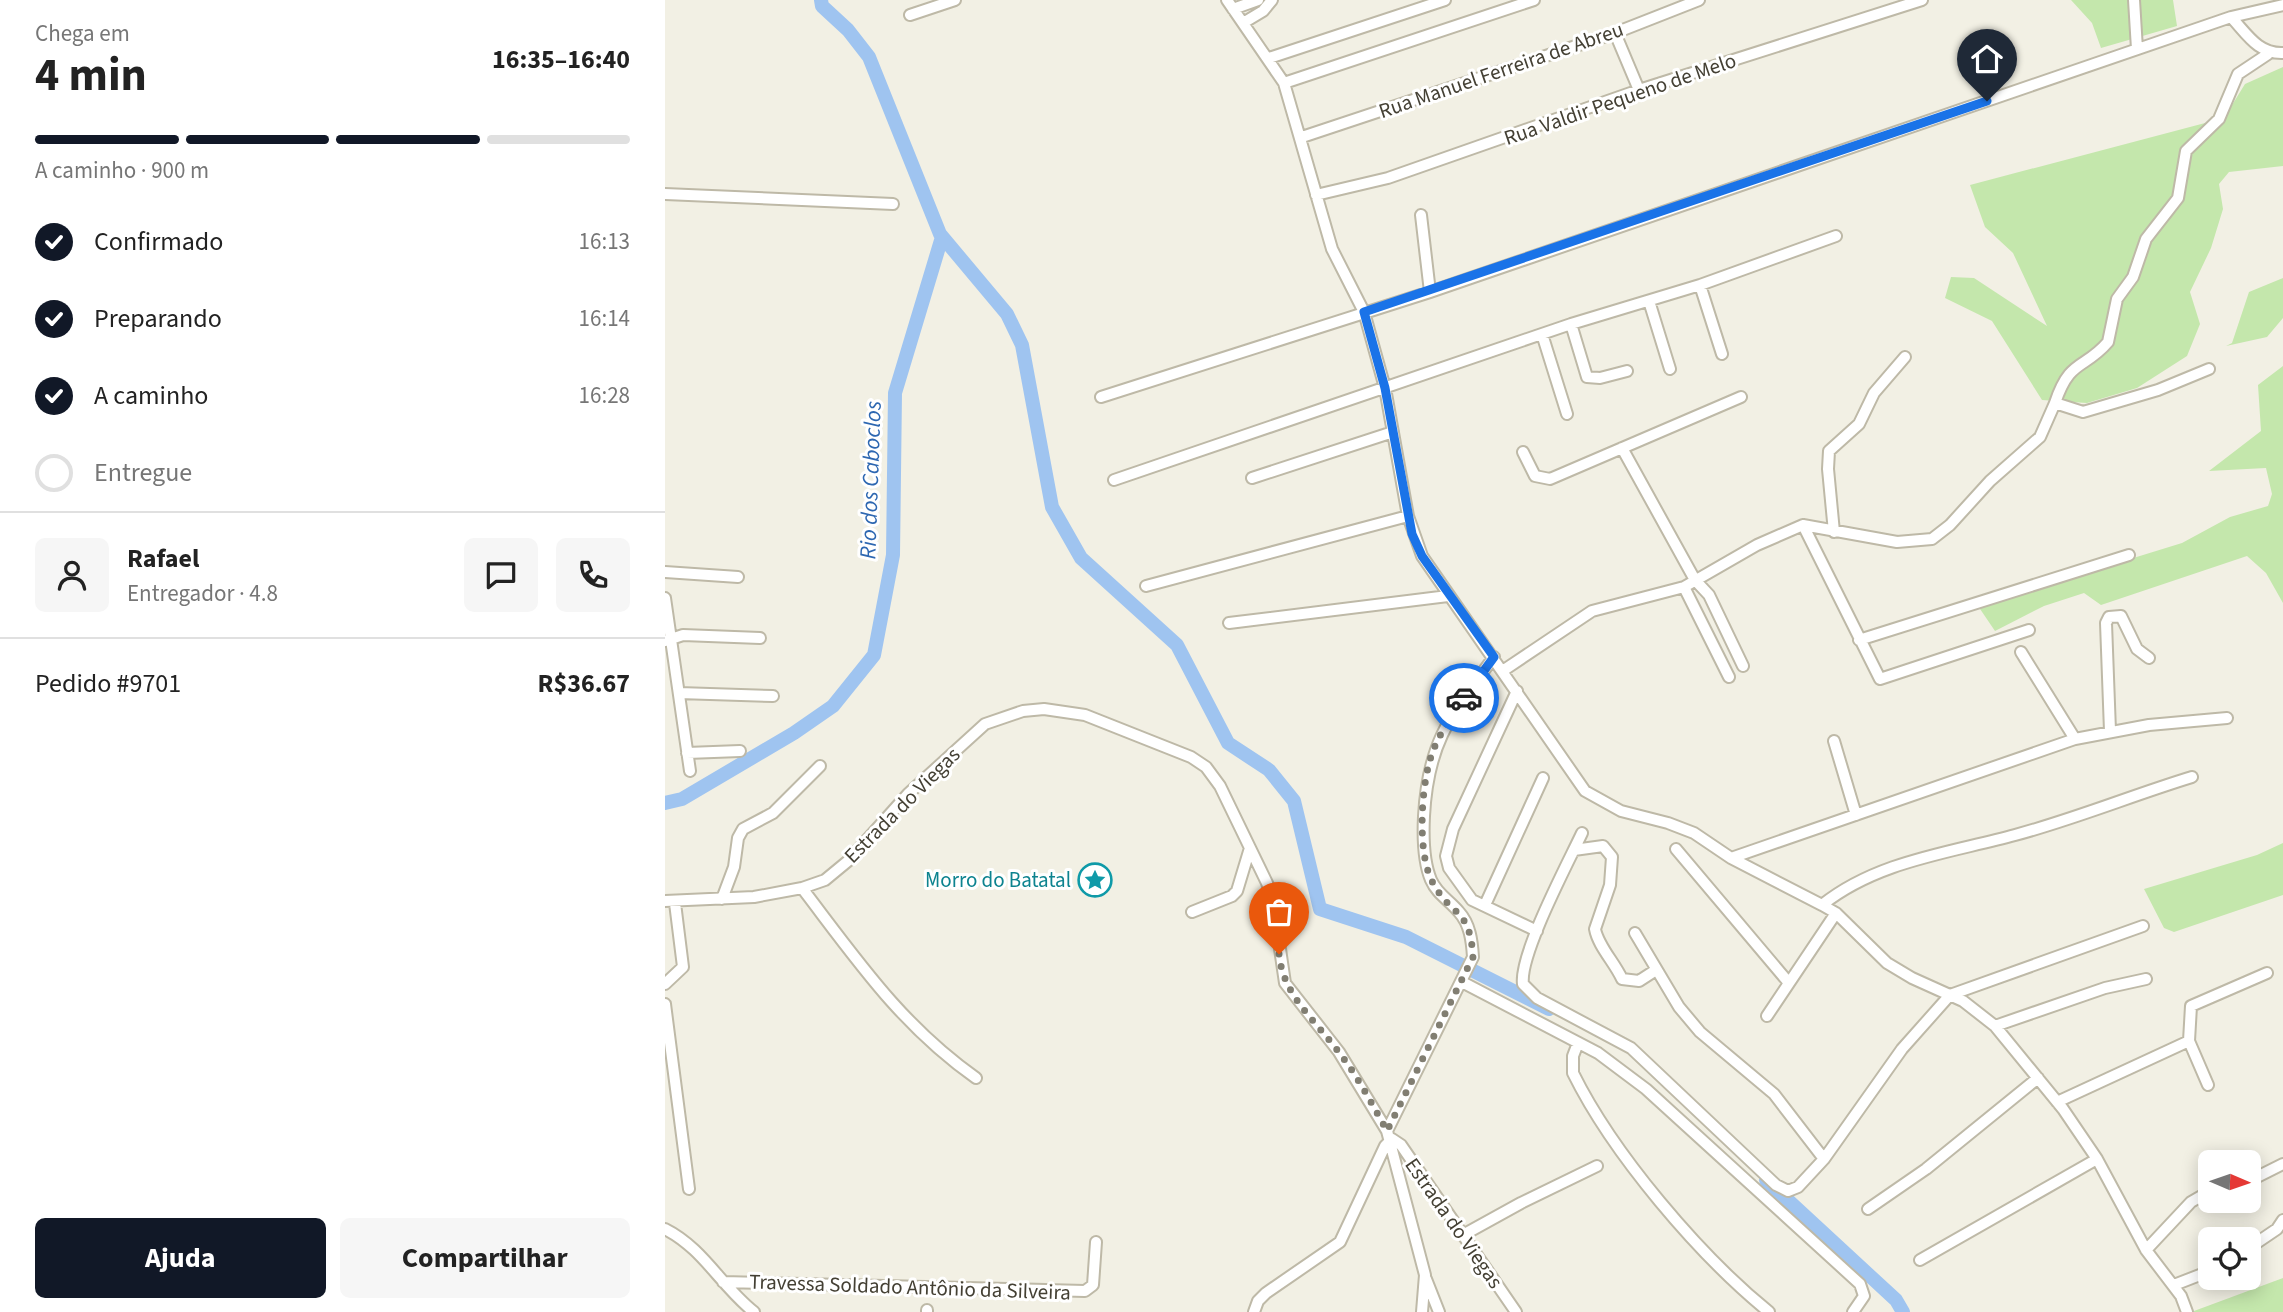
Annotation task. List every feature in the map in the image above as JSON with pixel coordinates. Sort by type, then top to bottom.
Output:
[{"type":"street","points":[[910,15],[955,0]]},
{"type":"street","points":[[1258,0],[1230,4],[1284,83],[1302,137],[1332,249],[1364,312],[1385,388],[1408,516],[1422,556],[1448,596],[1504,670],[1585,791],[1621,811],[1694,833],[1731,858],[1836,913],[1887,963],[1977,1009],[1995,1026],[2038,1078],[2097,1159],[2146,1250],[2174,1285],[2187,1312]]},
{"type":"street","points":[[1244,23],[1263,11],[1272,0]]},
{"type":"street","points":[[1269,58],[1445,0]]},
{"type":"street","points":[[1284,83],[1534,0]]},
{"type":"street","name":"Rua Manuel Ferreira de Abreu","points":[[1302,137],[1615,33],[1699,0]]},
{"type":"street","name":"Rua Valdir Pequeno de Melo","points":[[1316,195],[1388,178],[1639,90],[1922,0]]},
{"type":"street","points":[[2134,0],[2137,49]]},
{"type":"street","points":[[1101,397],[1430,292],[2231,17],[2283,5]]},
{"type":"street","points":[[2231,17],[2268,54]]},
{"type":"street","points":[[1615,33],[1639,90]]},
{"type":"street","points":[[1504,670],[1592,611],[1684,587],[1783,532],[1803,525],[1897,542],[1932,539],[1950,525],[1990,481],[2040,438],[2061,387],[2074,366],[2108,342],[2117,299],[2133,277],[2146,239],[2178,198],[2186,151],[2219,119],[2238,74],[2268,54],[2283,53]]},
{"type":"street","points":[[665,194],[893,204]]},
{"type":"street","points":[[1421,215],[1430,292]]},
{"type":"street","points":[[1114,480],[1571,324],[1700,285],[1836,236]]},
{"type":"street","points":[[1700,285],[1722,354]]},
{"type":"street","points":[[1649,301],[1670,369]]},
{"type":"street","points":[[1571,324],[1587,377],[1600,378],[1627,371]]},
{"type":"street","points":[[1542,334],[1567,414]]},
{"type":"street","points":[[1834,532],[1828,469],[1829,451],[1859,425],[1874,393],[1905,357]]},
{"type":"street","points":[[2056,403],[2083,412],[2158,390],[2209,369]]},
{"type":"street","points":[[1523,452],[1535,476],[1545,480],[1741,397]]},
{"type":"street","points":[[1252,478],[1393,432]]},
{"type":"street","points":[[1622,448],[1695,580],[1709,596],[1743,666]]},
{"type":"street","points":[[1146,586],[1408,516]]},
{"type":"street","points":[[1803,525],[1880,679],[2029,631]]},
{"type":"street","points":[[1859,640],[2129,555]]},
{"type":"street","points":[[665,572],[738,577]]},
{"type":"street","points":[[1684,587],[1729,677]]},
{"type":"street","points":[[1229,623],[1448,596]]},
{"type":"street","points":[[665,598],[667,641],[679,693],[690,771]]},
{"type":"street","points":[[2110,731],[2106,623],[2109,617],[2121,616],[2137,649],[2149,658]]},
{"type":"street","points":[[667,641],[683,635],[760,638]]},
{"type":"street","points":[[2021,652],[2075,738]]},
{"type":"street","points":[[1254,1312],[1258,1301],[1266,1293],[1340,1242],[1473,957],[1469,929],[1460,912],[1438,892],[1428,870],[1423,828],[1426,781],[1438,740],[1494,657]]},
{"type":"street","points":[[1517,691],[1448,844],[1449,868],[1472,900],[1537,931]]},
{"type":"street","points":[[679,693],[772,696]]},
{"type":"street","name":"Estrada do Viegas","points":[[670,902],[722,899],[802,888],[825,880],[848,861],[908,794],[985,724],[1023,711],[1044,709],[1085,715],[1191,757],[1206,767],[1220,786],[1273,901],[1285,983],[1339,1052],[1388,1135],[1425,1275],[1422,1312]]},
{"type":"street","points":[[1731,858],[2075,738],[2110,731],[2227,718]]},
{"type":"street","points":[[1834,741],[1856,815]]},
{"type":"street","points":[[687,752],[740,751]]},
{"type":"street","points":[[722,899],[734,867],[738,838],[743,830],[773,813],[820,766]]},
{"type":"street","points":[[1822,905],[1850,884],[1893,868],[1940,852],[2016,835],[2192,777]]},
{"type":"street","points":[[1485,905],[1543,778]]},
{"type":"street","points":[[1582,832],[1537,931],[1523,973],[1526,989],[1632,1048],[1783,1190],[1798,1187],[1824,1159],[1902,1049],[1950,995],[2143,926]]},
{"type":"street","points":[[1574,850],[1603,846],[1612,857],[1610,885],[1595,929],[1596,937],[1613,959],[1622,979],[1639,981],[1656,970]]},
{"type":"street","points":[[1192,912],[1232,896],[1237,891],[1250,848]]},
{"type":"street","points":[[1676,849],[1789,983]]},
{"type":"street","points":[[802,888],[890,1003],[950,1059],[976,1078]]},
{"type":"street","points":[[665,984],[683,967],[670,902]]},
{"type":"street","points":[[1767,1016],[1836,913]]},
{"type":"street","points":[[1635,933],[1656,970],[1700,1032],[1774,1094],[1824,1159]]},
{"type":"street","points":[[2208,1085],[2189,1041],[2193,1004],[2267,973]]},
{"type":"street","points":[[1995,1026],[2105,988],[2146,978]]},
{"type":"street","points":[[1463,980],[1598,1053],[1646,1089],[1860,1284],[1864,1296],[1853,1312]]},
{"type":"street","points":[[665,1004],[689,1189]]},
{"type":"street","points":[[1598,1053],[1610,1035]]},
{"type":"street","points":[[2057,1102],[2189,1041]]},
{"type":"street","points":[[1578,1042],[1573,1056],[1573,1073],[1638,1174],[1674,1218],[1769,1312]]},
{"type":"street","points":[[1868,1209],[1926,1169],[2038,1078]]},
{"type":"street","name":"Estrada do Viegas","points":[[1388,1135],[1398,1142],[1516,1312]]},
{"type":"street","points":[[1920,1260],[2097,1159]]},
{"type":"street","points":[[2261,1175],[2283,1164]]},
{"type":"street","points":[[1463,1236],[1521,1203],[1597,1166]]},
{"type":"street","points":[[2146,1250],[2190,1202],[2198,1198]]},
{"type":"street","points":[[2261,1240],[2277,1229],[2283,1220]]},
{"type":"street","points":[[665,1229],[700,1253],[723,1282],[754,1312]]},
{"type":"street","name":"Travessa Soldado Antônio da Silveira","points":[[723,1282],[1085,1292],[1093,1285],[1096,1242]]},
{"type":"street","points":[[1425,1275],[1439,1312]]},
{"type":"street","points":[[2174,1285],[2198,1276]]},
{"type":"green space","points":[[2071,0],[2173,0],[2177,26],[2101,48],[2092,23]]},
{"type":"green space","points":[[2283,67],[2283,166],[2229,172],[2219,184],[2223,209],[2211,248],[2190,292],[2200,324],[2187,356],[2137,388],[2087,403],[2042,400],[1992,321],[1945,298],[1951,277],[1974,278],[2047,326],[2013,253],[1985,227],[1970,185],[2224,118],[2245,84]]},
{"type":"green space","points":[[2283,278],[2283,318],[2267,337],[2226,346],[2232,343],[2249,292]]},
{"type":"green space","points":[[2283,366],[2283,603],[2266,573],[2247,556],[2101,605],[2084,593],[2044,606],[1995,631],[1978,606],[2182,543],[2230,517],[2268,506],[2272,494],[2266,468],[2209,471],[2261,431],[2258,385]]},
{"type":"green space","points":[[2283,843],[2283,895],[2174,932],[2164,928],[2144,889],[2257,855]]},
{"type":"green space","points":[[2283,1278],[2283,1312],[2194,1312],[2251,1290],[2261,1290],[2261,1286]]},
{"type":"waterway","points":[[821,0],[822,6],[848,30],[869,57],[940,234],[1007,314],[1022,345],[1052,507],[1081,558],[1177,645],[1228,743],[1269,770],[1294,801],[1320,909],[1406,937],[1549,1009]]},
{"type":"waterway","name":"Rio dos Caboclos","points":[[665,803],[682,799],[794,733],[833,706],[874,655],[893,555],[895,393],[942,237]]},
{"type":"waterway","points":[[1766,1180],[1896,1300],[1903,1312]]},
{"type":"way so far","points":[[1279,954],[1281,972],[1291,995],[1339,1052],[1387,1131],[1473,957],[1469,929],[1460,912],[1438,892],[1430,879],[1423,828],[1430,759],[1438,740],[1464,698]]},
{"type":"place","name":"Morro do Batatal","points":[[1095,880]]},
{"type":"route","points":[[1464,698],[1494,657],[1453,603],[1422,556],[1412,534],[1385,388],[1364,312],[1430,292],[1987,101]]}]
